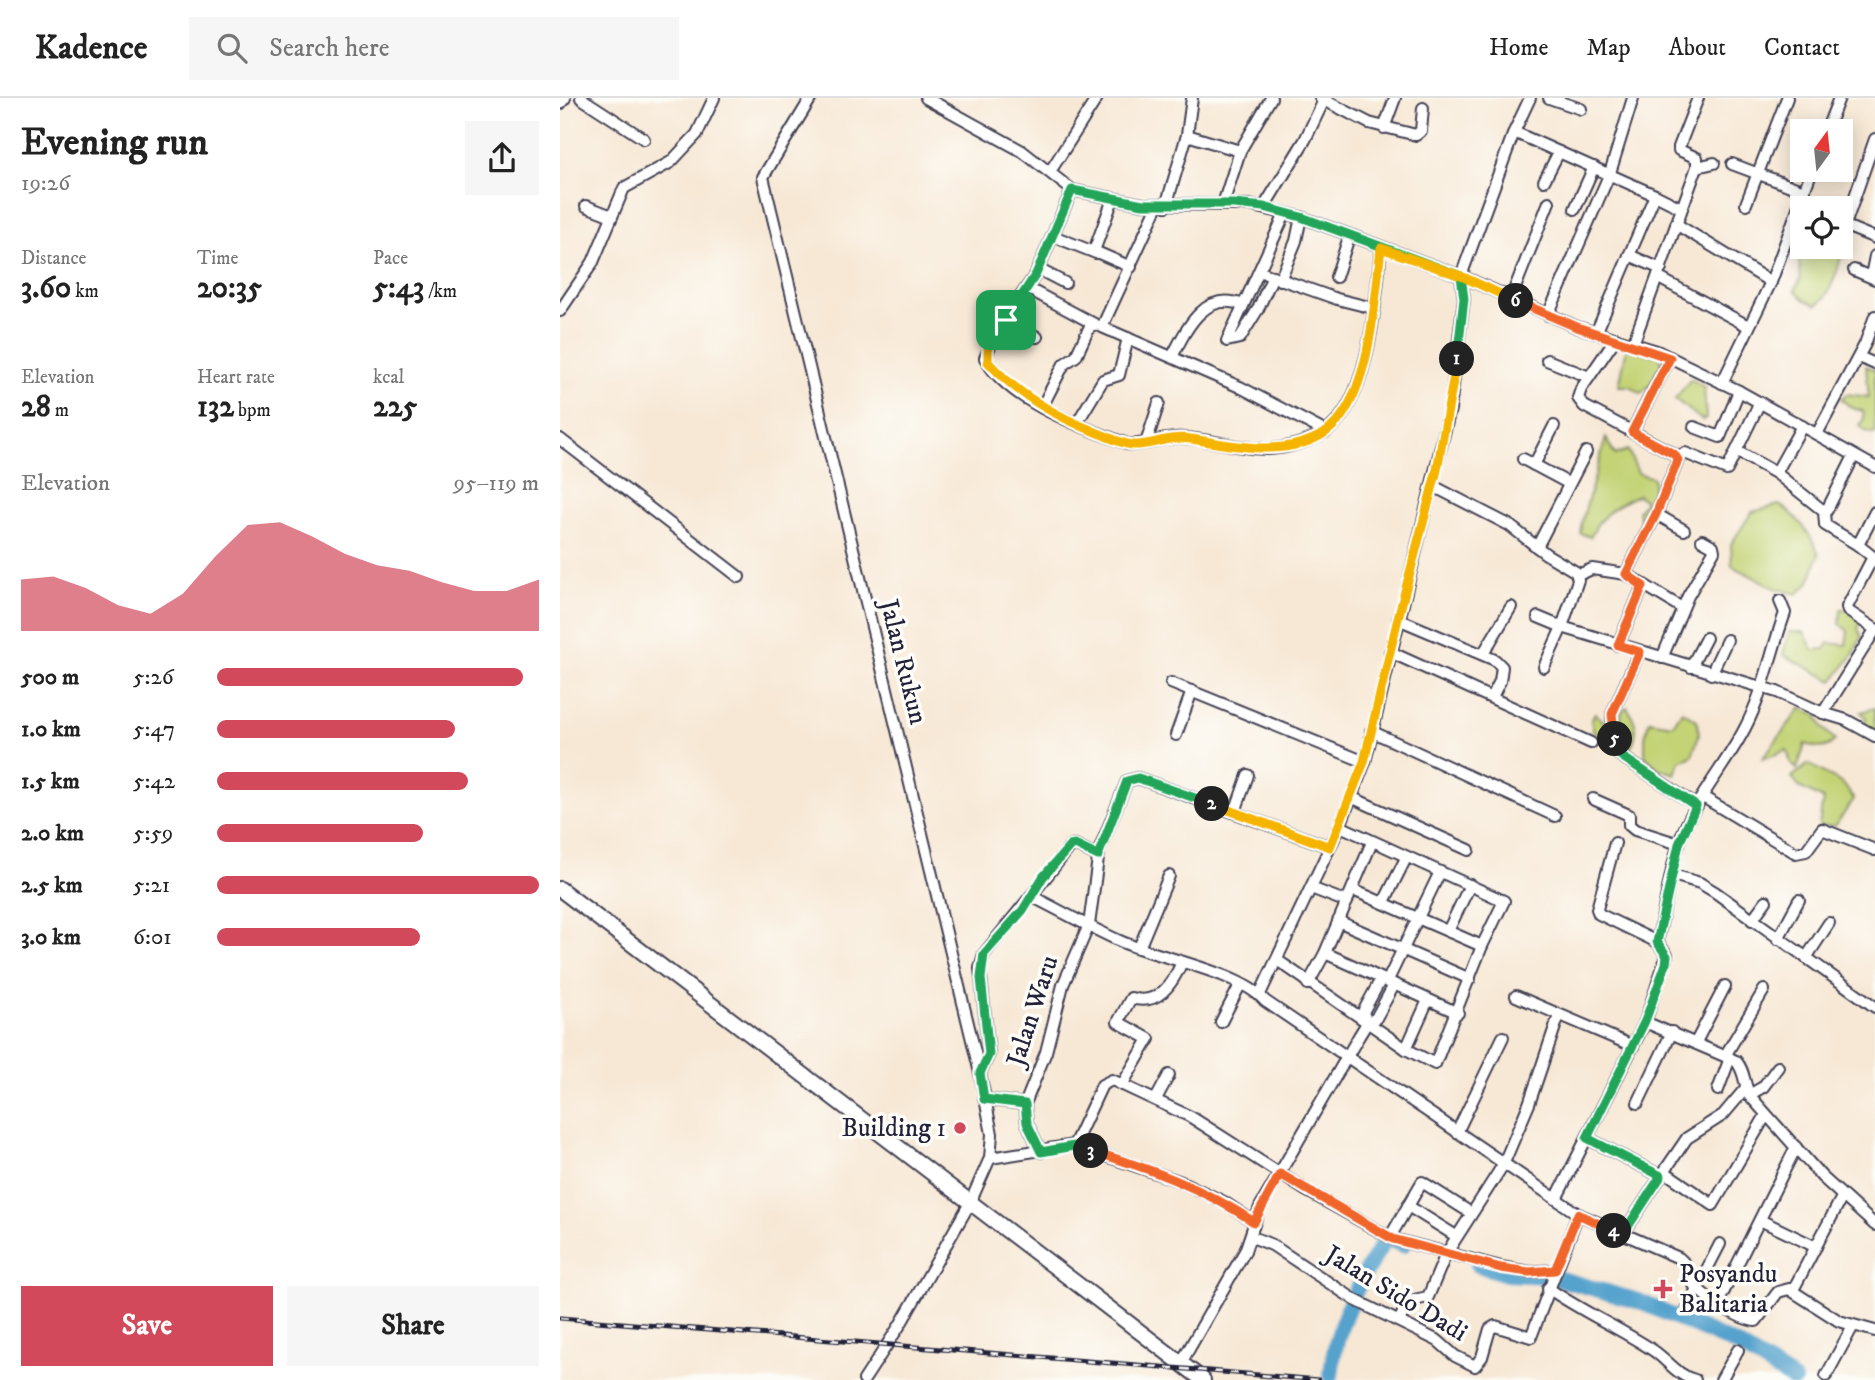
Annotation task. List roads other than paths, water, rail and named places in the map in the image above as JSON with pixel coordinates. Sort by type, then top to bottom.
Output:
[{"type":"main road","points":[[560,889],[1203,1380]]},
{"type":"street","points":[[560,104],[565,98]]},
{"type":"street","points":[[581,98],[644,139]]},
{"type":"street","points":[[562,304],[593,262],[624,188],[671,162],[685,148],[696,134],[714,98]]},
{"type":"street","name":"Jalan Rukun","points":[[811,98],[762,177],[980,1073],[992,1135],[990,1158]]},
{"type":"street","points":[[926,98],[1051,170],[1072,190],[1162,206],[1223,204],[1264,207],[1301,217],[1349,237],[1461,276],[1548,315],[1670,358],[1740,391],[1875,467]]},
{"type":"street","points":[[1051,170],[1097,98]]},
{"type":"street","points":[[1042,407],[1064,364],[1076,356],[1097,325],[1162,206],[1187,135],[1192,98]]},
{"type":"street","points":[[1223,204],[1240,150],[1271,98]]},
{"type":"street","points":[[1384,128],[1395,98]]},
{"type":"street","points":[[1260,994],[1353,798],[1364,762],[1433,486],[1458,352],[1464,299],[1461,276],[1514,132],[1530,98]]},
{"type":"street","points":[[1549,98],[1581,109]]},
{"type":"street","points":[[1548,315],[1610,173],[1633,98]]},
{"type":"street","points":[[1633,344],[1698,167],[1697,158],[1679,150],[1679,146],[1698,98]]},
{"type":"street","points":[[1746,204],[1787,98]]},
{"type":"street","points":[[1831,119],[1839,98]]},
{"type":"street","points":[[1264,207],[1305,140],[1323,99],[1384,128],[1420,134],[1423,108]]},
{"type":"street","points":[[1514,132],[1610,173],[1682,208]]},
{"type":"street","points":[[1187,135],[1240,150]]},
{"type":"street","points":[[1853,197],[1875,139]]},
{"type":"street","points":[[1544,181],[1559,152]]},
{"type":"street","points":[[1698,167],[1714,163]]},
{"type":"street","points":[[1732,164],[1804,191]]},
{"type":"street","points":[[1575,209],[1594,167]]},
{"type":"street","points":[[1803,196],[1807,182]]},
{"type":"street","points":[[1072,190],[1038,269],[988,346],[985,358],[1008,384],[1042,407],[1127,444],[1184,438],[1268,449],[1301,442],[1326,432],[1338,419],[1357,387],[1373,308],[1381,248]]},
{"type":"street","points":[[1596,332],[1655,194]]},
{"type":"street","points":[[1096,253],[1094,246],[1114,199]]},
{"type":"street","points":[[1511,298],[1549,202]]},
{"type":"street","points":[[586,206],[612,216]]},
{"type":"street","points":[[1285,214],[1227,341],[1239,340],[1258,309],[1296,241],[1301,217]]},
{"type":"street","points":[[1676,224],[1771,282]]},
{"type":"street","points":[[1853,228],[1875,238]]},
{"type":"street","points":[[1723,383],[1790,235]]},
{"type":"street","points":[[1053,236],[1130,267]]},
{"type":"street","points":[[1336,277],[1349,237]]},
{"type":"street","points":[[1629,255],[1748,327]]},
{"type":"street","points":[[1854,270],[1873,275],[1875,256]]},
{"type":"street","points":[[1038,269],[1065,283]]},
{"type":"street","points":[[1260,272],[1373,308]]},
{"type":"street","points":[[1027,288],[1097,325],[1172,357],[1326,432]]},
{"type":"street","points":[[1172,357],[1202,309],[1223,302],[1243,305]]},
{"type":"street","points":[[1817,434],[1859,356],[1875,316]]},
{"type":"street","points":[[1006,320],[1037,337]]},
{"type":"street","points":[[1077,423],[1103,380],[1119,375],[1128,338]]},
{"type":"street","points":[[1616,338],[1581,389],[1580,402],[1677,457]]},
{"type":"street","points":[[1859,356],[1875,364]]},
{"type":"street","points":[[1632,432],[1670,358]]},
{"type":"street","points":[[1547,360],[1590,377]]},
{"type":"street","points":[[1694,428],[1720,437],[1740,391]]},
{"type":"street","points":[[1626,574],[1656,514],[1677,457],[1685,453],[1727,470],[1760,402]]},
{"type":"street","points":[[1146,443],[1159,403]]},
{"type":"street","points":[[1534,465],[1554,426]]},
{"type":"street","points":[[1776,472],[1802,426]]},
{"type":"street","points":[[560,439],[739,577]]},
{"type":"street","points":[[1537,547],[1586,452]]},
{"type":"street","points":[[1738,452],[1776,472],[1824,510]]},
{"type":"street","points":[[1823,713],[1875,630],[1848,611],[1847,607],[1873,557],[1825,525],[1824,510],[1854,456]]},
{"type":"street","points":[[1523,458],[1569,483]]},
{"type":"street","points":[[1433,486],[1508,525],[1578,575]]},
{"type":"street","points":[[1858,545],[1875,512]]},
{"type":"street","points":[[1656,514],[1684,530]]},
{"type":"street","points":[[1662,658],[1682,608],[1714,551],[1713,546],[1702,540]]},
{"type":"street","points":[[1544,667],[1562,626],[1578,575],[1592,569],[1626,574],[1682,608]]},
{"type":"street","points":[[1618,645],[1643,586]]},
{"type":"street","points":[[1657,942],[1679,844],[1700,801],[1746,727],[1763,687],[1785,613],[1780,601]]},
{"type":"street","points":[[1483,654],[1511,607]]},
{"type":"street","points":[[1538,617],[1640,652],[1763,687],[1846,720],[1875,736]]},
{"type":"street","points":[[1398,618],[1483,654],[1502,667],[1500,681],[1492,697]]},
{"type":"street","points":[[1690,667],[1706,638]]},
{"type":"street","points":[[1711,674],[1727,640]]},
{"type":"street","points":[[1390,652],[1591,743]]},
{"type":"street","points":[[1640,652],[1612,714],[1615,752],[1796,853],[1806,851],[1822,829],[1875,850]]},
{"type":"street","points":[[1171,683],[1364,762]]},
{"type":"street","points":[[1176,735],[1192,691]]},
{"type":"street","points":[[1371,731],[1555,816]]},
{"type":"street","points":[[1248,775],[1235,812],[1330,847]]},
{"type":"street","name":"Jalan Waru","points":[[1041,1152],[1027,1123],[1025,1104],[1046,1052],[1063,985],[1089,925],[1098,856],[1123,787],[1132,778],[1235,812]]},
{"type":"street","points":[[1353,798],[1469,850]]},
{"type":"street","points":[[1593,799],[1629,815],[1629,825],[1635,830],[1679,844]]},
{"type":"street","points":[[1277,960],[1308,984],[1406,1049],[1435,1065],[1458,1013],[1482,946],[1504,901],[1340,826]]},
{"type":"street","points":[[1308,984],[1325,953],[1372,842]]},
{"type":"street","points":[[1556,1199],[1645,1021],[1667,956],[1657,942],[1599,914],[1597,909],[1615,843]]},
{"type":"street","points":[[980,1073],[989,1054],[980,968],[984,954],[1070,846],[1075,845],[1098,856]]},
{"type":"street","points":[[1384,902],[1406,858]]},
{"type":"street","points":[[1367,1023],[1363,1012],[1387,982],[1440,872]]},
{"type":"street","points":[[1673,875],[1700,883],[1875,1007]]},
{"type":"street","points":[[1139,948],[1169,876]]},
{"type":"street","points":[[1448,931],[1470,885]]},
{"type":"street","points":[[1311,888],[1347,902]]},
{"type":"street","points":[[1353,890],[1482,946]]},
{"type":"street","points":[[1031,896],[1139,948],[1260,994],[1265,1001],[1578,1214],[1679,1258],[1687,1264],[1691,1280],[1697,1288],[1744,1319],[1756,1321],[1778,1292],[1793,1290],[1822,1312],[1853,1326],[1875,1331]]},
{"type":"street","points":[[1778,939],[1799,900]]},
{"type":"street","points":[[1752,920],[1766,901]]},
{"type":"street","points":[[1338,920],[1470,979]]},
{"type":"street","points":[[1806,958],[1829,923]]},
{"type":"street","points":[[1325,953],[1458,1013]]},
{"type":"street","points":[[1122,1085],[1149,1039],[1118,1022],[1131,998],[1153,999],[1168,987],[1184,963]]},
{"type":"street","points":[[1221,1022],[1240,985]]},
{"type":"street","points":[[1696,1042],[1725,986]]},
{"type":"street","points":[[1718,1090],[1728,1057],[1764,990]]},
{"type":"street","points":[[1516,996],[1633,1046]]},
{"type":"street","points":[[1406,1049],[1429,1000]]},
{"type":"street","points":[[1399,1321],[1409,1301],[1428,1297],[1456,1236],[1503,1165],[1529,1104],[1559,1015]]},
{"type":"street","points":[[1645,1021],[1728,1057],[1742,1069],[1747,1092],[1766,1115],[1842,1197],[1875,1225]]},
{"type":"street","points":[[1181,1363],[1252,1237],[1254,1222],[1280,1174],[1367,1023]]},
{"type":"street","points":[[1638,1103],[1672,1032]]},
{"type":"street","points":[[1457,1132],[1503,1037]]},
{"type":"street","points":[[1623,1234],[1687,1138],[1723,1115],[1747,1092],[1763,1087],[1778,1067]]},
{"type":"street","points":[[1156,1099],[1169,1075]]},
{"type":"street","points":[[1074,1146],[1101,1085],[1112,1080],[1191,1117],[1280,1174],[1390,1237],[1445,1256],[1516,1270],[1555,1270]]},
{"type":"street","points":[[984,1099],[1025,1104]]},
{"type":"street","points":[[1587,1138],[1663,1174],[1713,1205],[1766,1115]]},
{"type":"street","points":[[864,1380],[900,1325],[970,1203],[990,1158],[1074,1146],[1182,1182],[1224,1202],[1254,1222]]},
{"type":"street","points":[[1718,1303],[1796,1147]]},
{"type":"street","points":[[1390,1237],[1422,1182],[1471,1213]]},
{"type":"street","points":[[1793,1290],[1842,1197]]},
{"type":"street","points":[[1408,1206],[1456,1236]]},
{"type":"street","points":[[1578,1214],[1549,1286],[1589,1316],[1653,1350],[1684,1376],[1695,1380]]},
{"type":"street","points":[[1760,1220],[1816,1247]]},
{"type":"street","name":"Jalan Sido Dadi","points":[[1252,1237],[1272,1245],[1351,1297],[1399,1321],[1475,1366],[1482,1357],[1490,1329],[1495,1326],[1529,1338],[1534,1333],[1549,1286]]},
{"type":"street","points":[[1688,1306],[1720,1244]]},
{"type":"street","points":[[1826,1376],[1853,1326]]},
{"type":"street","points":[[1721,1380],[1738,1350]]},
{"type":"waterway","points":[[1331,1375],[1337,1338],[1367,1270],[1386,1238],[1403,1245]]},
{"type":"waterway","points":[[1478,1265],[1506,1274],[1550,1276],[1641,1302],[1737,1345],[1794,1380]]},
{"type":"railway","points":[[560,1318],[1319,1380]]},
{"type":"place","name":"Building 1","points":[[960,1128]]},
{"type":"place","name":"Posyandu Balitaria","points":[[1663,1289]]}]
